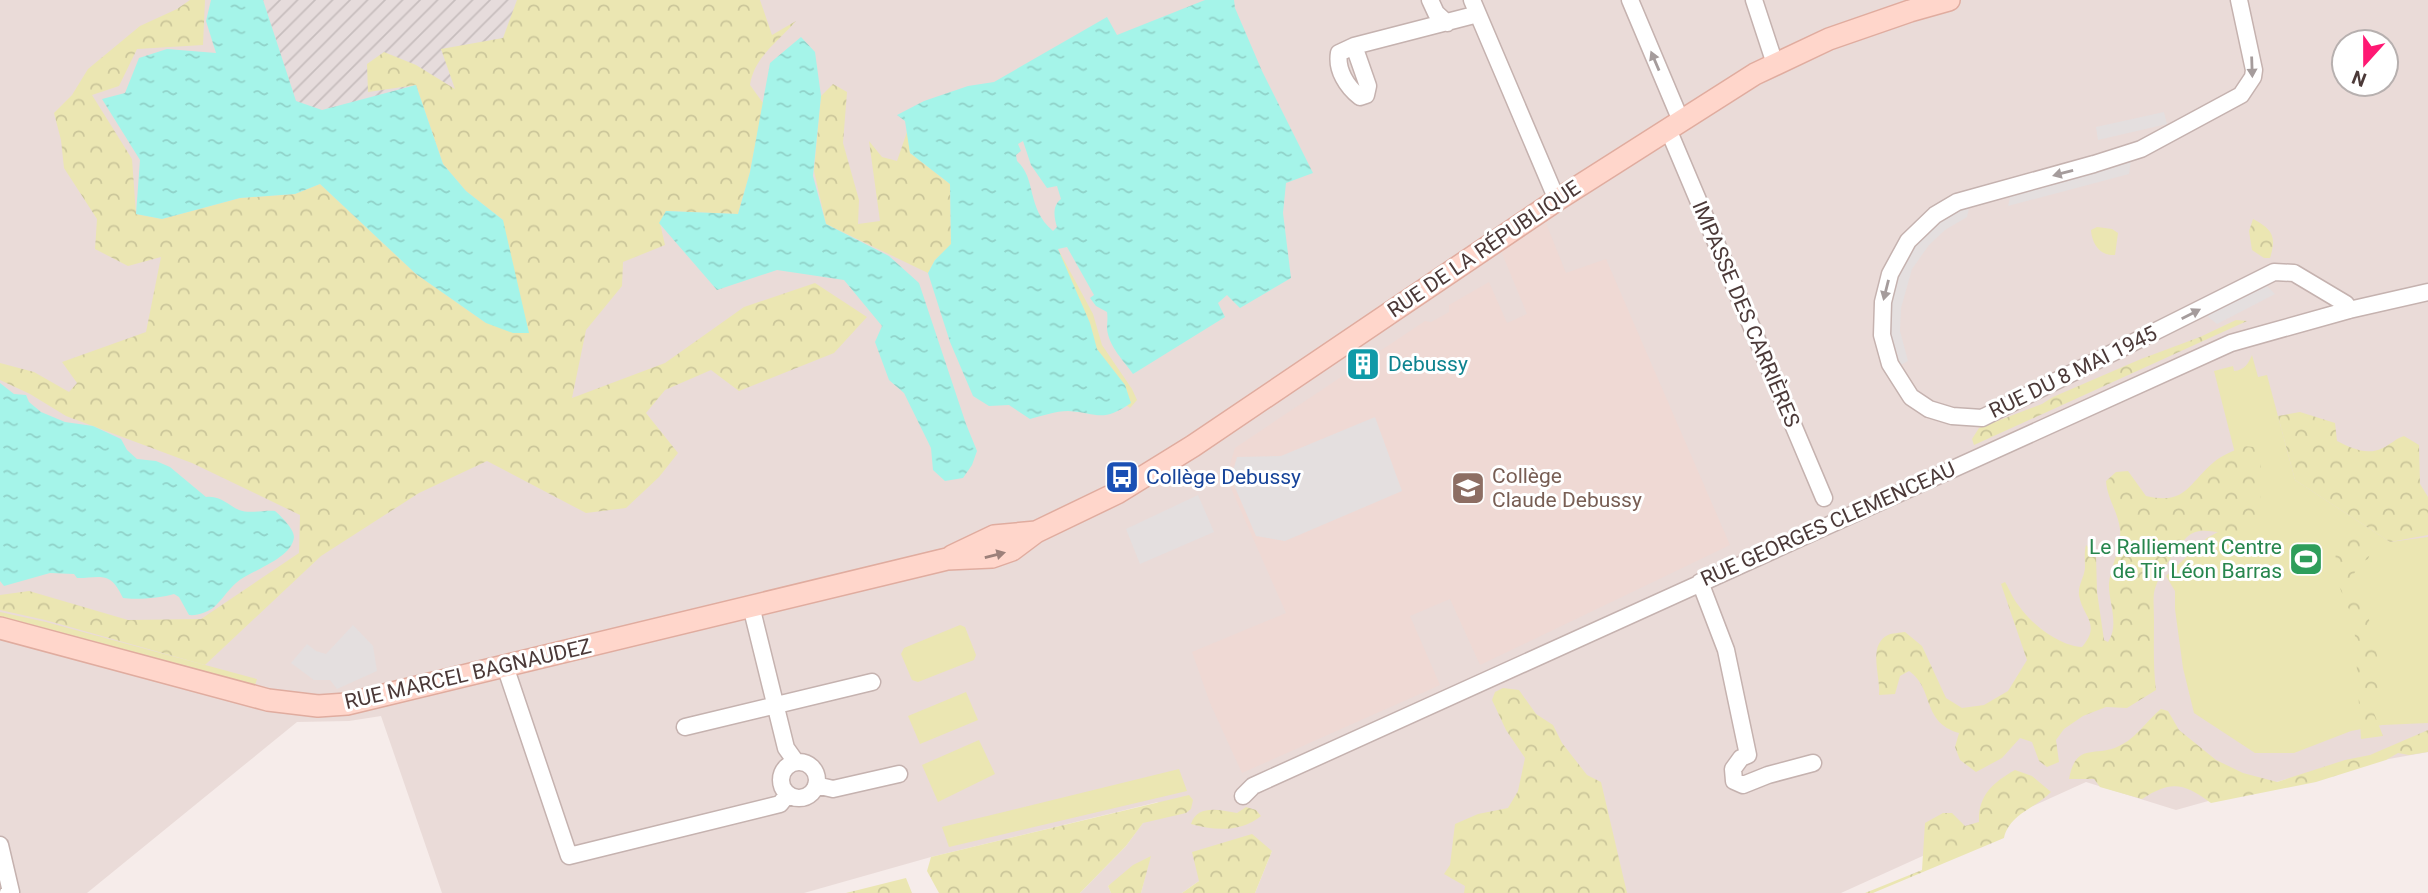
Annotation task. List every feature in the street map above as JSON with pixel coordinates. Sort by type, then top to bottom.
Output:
[{"type":"street","points":[[1430,0],[1436,13],[1447,23]]},
{"type":"street","name":"IMPASSE DES CARRIÈRES","points":[[1630,0],[1674,125],[1824,498]]},
{"type":"street","points":[[1754,0],[1775,64]]},
{"type":"street","name":"RUE DE LA RÉPUBLIQUE","points":[[854,581],[947,559],[992,557],[1012,550],[1036,532],[1117,493],[1193,446],[1557,200],[1775,64],[1829,39],[1949,0]]},
{"type":"street","name":"RUE DU 8 MAI 1945","points":[[2239,0],[2254,70],[2253,77],[2241,95],[2141,149],[1956,202],[1935,215],[1908,241],[1890,274],[1883,302],[1882,335],[1890,364],[1911,397],[1928,410],[1952,416],[1982,418],[2274,272],[2294,273],[2346,304],[2349,310]]},
{"type":"street","points":[[1354,46],[1447,23],[1475,7],[1557,200]]},
{"type":"street","name":"RUE GEORGES CLEMENCEAU","points":[[1243,796],[1253,786],[2231,343],[2349,310],[2428,292]]},
{"type":"street","name":"RUE MARCEL BAGNAUDEZ","points":[[0,628],[268,700],[318,706],[347,704],[854,581]]},
{"type":"street","points":[[1700,582],[1726,650],[1748,755],[1758,762],[1768,775]]},
{"type":"street","points":[[751,606],[786,748],[796,762]]},
{"type":"street","points":[[505,666],[569,856],[780,804],[788,794]]},
{"type":"street","points":[[685,727],[872,682]]},
{"type":"street","points":[[1748,755],[1741,758],[1733,769],[1734,781],[1743,785],[1812,763]]},
{"type":"street","points":[[790,764],[808,764],[816,773],[814,790],[799,798],[788,794],[782,784],[782,773],[790,764]]},
{"type":"street","points":[[816,785],[833,789],[899,774]]},
{"type":"street","points":[[0,845],[11,892],[8,893]]},
{"type":"shaded area","points":[[0,0],[2428,0],[2428,752],[2305,774],[2176,810],[2086,782],[1841,893],[1255,893],[1272,851],[1199,881],[1182,893],[1141,893],[1150,857],[1108,886],[1111,893],[1080,893],[1126,846],[1158,802],[931,857],[804,893],[442,893],[381,716],[349,721],[297,722],[87,893],[0,893]]},
{"type":"shaded area","points":[[263,0],[545,0],[535,4],[463,80],[300,114]]},
{"type":"shaded area","points":[[2164,112],[2167,124],[2098,140],[2096,127]]},
{"type":"shaded area","points":[[2131,160],[2129,174],[2008,206],[2011,193]]},
{"type":"shaded area","points":[[1970,204],[1967,217],[1945,230],[1929,245],[1912,269],[1901,308],[1900,331],[1908,361],[1897,367],[1890,346],[1889,295],[1910,247],[1937,220]]},
{"type":"shaded area","name":"Collège Claude Debussy","points":[[1546,223],[1566,273],[1606,259],[1730,545],[1480,665],[1450,599],[1410,616],[1440,685],[1242,773],[1210,703],[1192,652],[1286,613],[1226,477],[1235,448],[1425,321],[1431,322],[1449,312],[1449,305],[1489,282],[1507,323],[1527,314],[1501,251]]},
{"type":"shaded area","points":[[2265,284],[2275,294],[2217,324],[2207,316]]},
{"type":"shaded area","points":[[1375,417],[1402,491],[1285,541],[1256,536],[1231,478],[1237,457],[1281,456]]},
{"type":"shaded area","points":[[1198,495],[1214,532],[1140,564],[1126,529]]},
{"type":"shaded area","points":[[353,625],[373,646],[377,671],[337,689],[330,680],[314,680],[291,663],[307,644],[326,654]]},
{"type":"green space","points":[[190,0],[205,0],[203,45],[137,49],[119,86],[92,95],[132,159],[136,214],[162,219],[240,198],[295,194],[320,184],[416,274],[486,323],[503,220],[466,191],[443,164],[416,85],[368,92],[367,64],[384,52],[416,65],[455,89],[441,49],[503,38],[517,0],[760,0],[772,35],[796,21],[768,50],[752,75],[750,85],[763,103],[750,172],[738,214],[666,211],[660,223],[665,245],[623,262],[622,286],[586,330],[572,398],[665,363],[744,307],[815,283],[867,317],[834,353],[739,391],[711,370],[665,390],[646,413],[678,453],[659,477],[626,508],[586,513],[487,461],[419,493],[321,556],[205,665],[0,610],[0,595],[29,591],[128,620],[201,619],[299,553],[300,515],[192,463],[66,416],[0,380],[0,363],[34,372],[69,392],[77,383],[62,362],[146,332],[161,257],[128,266],[95,249],[97,219],[64,168],[54,113],[72,95],[88,69],[140,26]]},
{"type":"green space","points":[[833,84],[847,92],[843,143],[859,200],[858,224],[880,221],[869,141],[882,157],[897,161],[907,132],[910,153],[950,184],[951,245],[935,260],[928,273],[826,224],[814,171],[821,96]]},
{"type":"green space","points":[[2253,219],[2265,226],[2271,234],[2273,244],[2270,258],[2264,258],[2252,250],[2249,231]]},
{"type":"green space","points":[[2097,227],[2112,229],[2118,233],[2115,255],[2101,251],[2095,244],[2091,230]]},
{"type":"green space","points":[[1058,249],[1093,314],[1102,345],[1137,400],[1130,408],[1123,402],[1092,348]]},
{"type":"green space","points":[[2236,320],[2247,321],[1974,445],[1972,439],[1979,428],[2042,404]]},
{"type":"green space","name":"Le Ralliement Centre de Tir Léon Barras","points":[[2252,355],[2258,377],[2267,375],[2295,480],[2390,542],[2428,537],[2428,723],[2382,725],[2351,731],[2294,753],[2255,753],[2194,713],[2183,668],[2175,591],[2166,576],[2207,538],[2256,511],[2238,465],[2214,371],[2233,366],[2234,371],[2241,369]]},
{"type":"green space","points":[[2300,412],[2335,423],[2337,441],[2359,450],[2377,450],[2404,436],[2419,445],[2420,484],[2428,497],[2428,535],[2390,542],[2295,480],[2278,416]]},
{"type":"green space","points":[[2243,446],[2254,447],[2261,466],[2261,492],[2255,518],[2248,529],[2239,533],[2207,531],[2196,532],[2187,537],[2163,571],[2154,596],[2156,690],[2127,708],[2106,707],[2083,716],[2064,729],[2056,740],[2059,762],[2047,767],[2039,761],[2032,742],[2020,738],[2002,758],[1976,772],[1960,760],[1955,747],[1959,733],[1939,721],[1917,678],[1909,671],[1900,676],[1895,694],[1879,695],[1876,662],[1878,646],[1888,635],[1905,632],[1922,646],[1946,698],[1962,708],[1984,705],[2008,691],[2027,660],[2001,584],[2005,582],[2017,603],[2039,627],[2056,639],[2082,647],[2088,639],[2091,626],[2079,595],[2085,568],[2086,545],[2096,555],[2097,592],[2104,640],[2108,642],[2113,628],[2109,583],[2120,536],[2119,523],[2106,481],[2116,472],[2128,471],[2146,496],[2170,498],[2185,491],[2217,460]]},
{"type":"green space","points":[[2347,537],[2361,539],[2371,552],[2368,559],[2360,563],[2350,581],[2353,593],[2368,615],[2378,660],[2375,677],[2380,687],[2374,713],[2383,736],[2361,739],[2354,621],[2339,586],[2335,552],[2338,542]]},
{"type":"green space","points":[[0,612],[257,679],[255,685],[0,616]]},
{"type":"green space","points":[[960,625],[965,627],[976,655],[974,660],[918,682],[912,680],[901,654],[904,648]]},
{"type":"green space","points":[[1503,688],[1519,690],[1536,714],[1553,725],[1562,743],[1587,775],[1601,782],[1627,893],[1464,893],[1465,886],[1444,874],[1450,865],[1455,824],[1478,814],[1508,808],[1518,791],[1525,758],[1506,730],[1492,700],[1495,692]]},
{"type":"green space","points":[[966,692],[978,720],[920,744],[908,716]]},
{"type":"green space","points":[[2161,709],[2168,711],[2179,730],[2216,760],[2243,773],[2277,782],[2345,760],[2370,755],[2428,730],[2428,752],[2409,755],[2398,753],[2386,760],[2316,782],[2211,803],[2193,791],[2177,786],[2161,789],[2142,799],[2100,787],[2094,779],[2069,779],[2072,767],[2082,755],[2125,743]]},
{"type":"green space","points":[[979,740],[995,774],[938,802],[922,765]]},
{"type":"green space","points":[[1179,769],[1187,791],[949,847],[942,827]]},
{"type":"green space","points":[[2015,770],[2032,776],[2051,792],[2017,817],[2004,838],[1873,893],[1865,893],[1922,870],[1925,823],[1943,813],[1952,813],[1965,826],[1979,822],[1981,805],[1988,791]]},
{"type":"green space","points":[[1189,795],[1193,800],[1191,809],[1186,813],[1143,823],[1126,846],[1080,893],[939,893],[927,871],[931,857]]},
{"type":"green space","points":[[1246,807],[1256,810],[1261,816],[1245,825],[1228,829],[1191,824],[1194,817],[1205,811],[1237,813]]},
{"type":"green space","points":[[1252,834],[1272,851],[1255,893],[1182,893],[1199,881],[1192,852]]},
{"type":"green space","points":[[1151,856],[1141,893],[1111,893],[1108,886],[1133,865]]},
{"type":"green space","points":[[906,878],[912,893],[846,893]]},
{"type":"water","points":[[211,0],[263,0],[296,101],[322,110],[416,85],[443,164],[466,191],[503,220],[529,333],[513,333],[486,323],[416,274],[320,184],[295,194],[240,198],[162,219],[136,214],[140,160],[102,99],[125,93],[139,58],[167,49],[216,53],[206,21]]},
{"type":"water","points":[[1205,0],[1234,0],[1262,71],[1313,173],[1286,183],[1283,213],[1291,278],[1240,308],[1227,295],[1218,303],[1225,317],[1133,374],[1108,336],[1107,312],[1096,306],[1090,298],[1094,295],[1067,247],[1058,249],[1090,323],[1097,349],[1125,385],[1131,403],[1106,415],[1063,411],[1030,419],[1009,405],[989,406],[973,396],[950,342],[928,273],[935,260],[951,244],[950,184],[910,153],[905,121],[897,115],[924,101],[968,86],[994,82],[1107,17],[1117,35]],"holes":[[[1023,141],[1031,165],[1047,188],[1057,186],[1061,199],[1055,208],[1057,227],[1053,231],[1039,213],[1027,176],[1017,161],[1016,155],[1021,151],[1018,144]]]},
{"type":"water","points":[[801,37],[815,52],[821,96],[813,176],[826,224],[889,256],[919,283],[977,451],[963,478],[945,481],[933,470],[931,448],[904,393],[889,380],[875,342],[882,326],[844,280],[777,270],[717,290],[659,223],[666,211],[738,214],[750,172],[770,63]]},
{"type":"water","points":[[0,383],[14,394],[26,395],[29,402],[41,412],[65,422],[93,426],[121,439],[127,450],[137,459],[156,461],[170,467],[206,497],[220,499],[243,511],[275,511],[292,530],[292,545],[279,558],[236,583],[212,609],[195,615],[189,615],[179,597],[174,594],[163,597],[123,598],[114,583],[99,577],[77,578],[74,574],[50,573],[4,586],[0,581]]},
{"type":"place","name":"Debussy","points":[[1363,364]]},
{"type":"place","name":"Collège Debussy","points":[[1122,477]]},
{"type":"place","name":"Collège Claude Debussy","points":[[1468,488]]},
{"type":"place","name":"Le Ralliement Centre de Tir Léon Barras","points":[[2306,559]]}]
